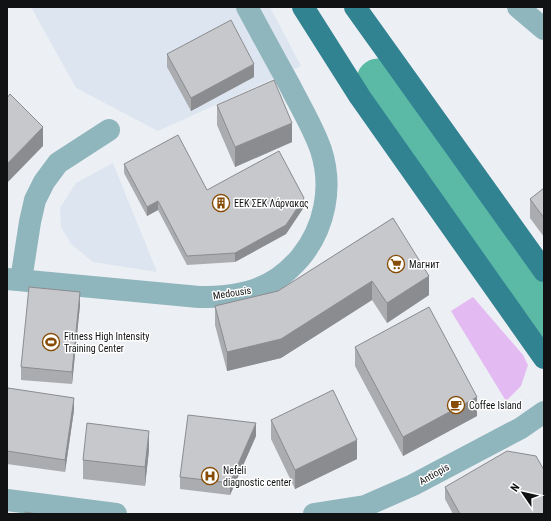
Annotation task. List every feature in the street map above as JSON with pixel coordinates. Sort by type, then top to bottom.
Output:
[{"type":"main road","points":[[303,7],[360,97],[544,358]]},
{"type":"main road","points":[[355,7],[544,271]]},
{"type":"street","name":"Medousis","points":[[109,130],[58,163],[44,182],[35,200],[14,280],[199,297],[232,295],[250,292],[281,276],[294,265],[306,251],[322,220],[326,190],[324,164],[321,151],[309,121],[247,7]]},
{"type":"street","points":[[518,7],[544,28]]},
{"type":"street","name":"Antiopis","points":[[314,514],[367,510],[521,428],[544,412]]},
{"type":"street","points":[[7,500],[116,514]]},
{"type":"shaded area","points":[[31,7],[270,7],[301,66],[158,131],[76,88]]},
{"type":"shaded area","points":[[113,163],[157,272],[93,262],[71,244],[61,227],[60,208],[76,183]]},
{"type":"shaded area","points":[[473,297],[523,355],[528,365],[521,386],[506,401],[451,311]]},
{"type":"building","points":[[231,20],[254,64],[191,98],[167,54]]},
{"type":"building","points":[[274,80],[292,123],[235,147],[217,105]]},
{"type":"building","points":[[10,94],[43,127],[7,164],[7,98]]},
{"type":"building","name":"ΕΕΚ ΣΕΚ Λάρνακας","points":[[178,135],[207,190],[279,151],[304,198],[286,225],[235,253],[187,256],[158,201],[147,207],[124,164]]},
{"type":"building","points":[[544,188],[544,218],[530,199]]},
{"type":"building","points":[[393,218],[429,276],[387,303],[372,281],[281,339],[227,352],[215,306],[278,291]]},
{"type":"building","name":"Fitness High Intensity Training Center","points":[[29,287],[80,292],[72,372],[21,367]]},
{"type":"building","points":[[429,307],[477,397],[403,437],[355,347]]},
{"type":"building","points":[[8,388],[74,398],[65,460],[7,451]]},
{"type":"building","points":[[333,390],[357,440],[295,470],[271,420]]},
{"type":"building","points":[[188,415],[256,423],[230,483],[180,477]]},
{"type":"building","points":[[87,423],[149,431],[145,467],[83,460]]},
{"type":"building","points":[[507,451],[536,456],[544,470],[544,514],[460,514],[445,487]]},
{"type":"building","points":[[25,512],[37,514],[25,514]]},
{"type":"waterway","points":[[378,80],[544,316]]},
{"type":"place","name":"ΕΕΚ ΣΕΚ Λάρνακας","points":[[221,203]]},
{"type":"place","name":"Магнит","points":[[396,264]]},
{"type":"place","name":"Fitness High Intensity Training Center","points":[[51,342]]},
{"type":"place","name":"Coffee Island","points":[[456,405]]},
{"type":"place","name":"Nefeli diagnostic center","points":[[210,476]]}]
